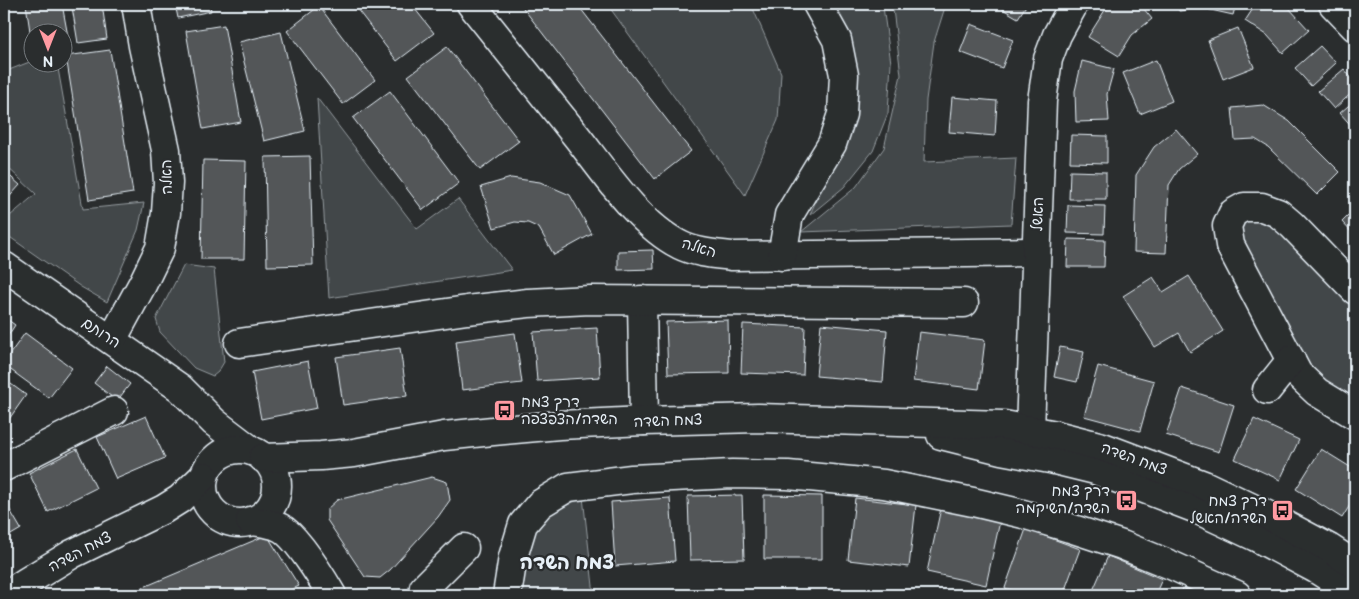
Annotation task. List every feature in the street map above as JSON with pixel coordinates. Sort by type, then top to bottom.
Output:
[{"type":"street","name":"האלה","points":[[112,340],[160,248],[166,213],[168,184],[166,150],[143,46],[136,4]]},
{"type":"street","name":"האלה","points":[[471,4],[614,184],[641,215],[681,245],[706,253],[732,256],[1036,252]]},
{"type":"street","points":[[782,256],[789,215],[832,144],[842,114],[844,74],[837,40],[817,4]]},
{"type":"street","name":"האשל","points":[[1030,430],[1043,92],[1048,59],[1057,35],[1074,4]]},
{"type":"street","points":[[1333,4],[1355,27]]},
{"type":"street","points":[[1355,290],[1278,213],[1262,207],[1244,207],[1233,213],[1227,226],[1230,245],[1298,374],[1317,392],[1355,415]]},
{"type":"street","name":"הרותם","points":[[4,266],[180,388],[214,422],[258,454]]},
{"type":"street","points":[[239,343],[528,303],[642,300],[964,303]]},
{"type":"street","points":[[642,300],[644,421]]},
{"type":"street","points":[[1267,390],[1291,360]]},
{"type":"street","name":"הרותם","points":[[195,403],[204,427],[206,473]]},
{"type":"street","points":[[4,467],[114,411]]},
{"type":"street","name":"צמח השדה","points":[[258,454],[321,456],[354,453],[444,436],[559,425],[644,421],[758,418],[1004,425],[1102,447],[1204,485],[1267,515],[1355,564]]},
{"type":"street","name":"צמח השדה","points":[[894,423],[1001,450],[1095,470],[1194,508],[1256,537],[1316,569],[1355,594]]},
{"type":"street","points":[[277,490],[273,503],[259,518],[238,521],[216,514],[204,497],[203,487],[206,473],[213,461],[221,454],[242,449],[258,454],[271,466],[276,476],[277,490],[283,512],[303,552],[332,595]]},
{"type":"street","name":"צמח השדה","points":[[277,490],[333,460],[354,453]]},
{"type":"street","name":"צמח השדה","points":[[6,595],[72,554],[130,527],[180,499],[206,473]]},
{"type":"street","points":[[507,595],[514,557],[523,524],[540,504],[568,487],[632,479],[732,474],[788,475],[884,484],[972,502],[1070,528],[1122,545],[1237,595]]},
{"type":"street","name":"צמח השדה","points":[[130,527],[146,521],[190,516],[269,523],[281,528],[296,542],[303,552]]},
{"type":"street","points":[[427,595],[424,588],[464,548]]},
{"type":"shaded area","points":[[607,4],[751,4],[781,73],[778,120],[745,195]]},
{"type":"shaded area","points":[[832,4],[881,4],[883,7],[891,63],[888,113],[873,151],[844,187],[810,215],[825,178],[846,136]]},
{"type":"shaded area","points":[[890,4],[946,4],[934,42],[926,100],[924,162],[1016,158],[1011,224],[801,232],[856,187],[884,148],[901,75],[893,9]]},
{"type":"shaded area","points":[[22,65],[22,72],[59,72],[83,209],[144,203],[138,230],[107,302],[81,287],[4,233],[4,221],[36,194],[4,164],[4,72]]},
{"type":"shaded area","points":[[317,98],[417,229],[458,199],[512,270],[329,298]]},
{"type":"shaded area","points":[[1247,217],[1273,223],[1355,306],[1355,403],[1323,384],[1307,368],[1241,241],[1238,228]]},
{"type":"shaded area","points":[[184,265],[214,269],[224,362],[213,376],[194,368],[160,332],[156,319]]},
{"type":"shaded area","points":[[583,497],[594,595],[522,595],[528,537],[550,514]]},
{"type":"building","points":[[26,4],[62,4],[65,22],[29,22]]},
{"type":"building","points":[[102,4],[107,39],[78,43],[72,7]]},
{"type":"building","points":[[175,4],[210,4],[211,11],[178,18]]},
{"type":"building","points":[[353,4],[411,4],[434,33],[397,61]]},
{"type":"building","points":[[520,4],[577,4],[691,151],[655,179]]},
{"type":"building","points":[[994,4],[1027,4],[1018,18]]},
{"type":"building","points":[[1113,4],[1140,4],[1152,19],[1132,35],[1119,56],[1088,37],[1105,10]]},
{"type":"building","points":[[1177,4],[1236,4],[1233,15],[1202,8],[1179,11]]},
{"type":"building","points":[[1256,4],[1283,4],[1309,30],[1283,53],[1267,35],[1245,21]]},
{"type":"building","points":[[319,6],[375,80],[343,104],[287,31]]},
{"type":"building","points":[[971,24],[1013,40],[1002,68],[960,52]]},
{"type":"building","points":[[224,25],[241,122],[203,129],[186,31]]},
{"type":"building","points":[[1238,28],[1254,67],[1223,79],[1208,40]]},
{"type":"building","points":[[281,32],[305,131],[264,141],[239,42]]},
{"type":"building","points":[[1320,46],[1336,63],[1311,86],[1295,68]]},
{"type":"building","points":[[447,47],[519,141],[480,170],[408,76]]},
{"type":"building","points":[[110,50],[133,193],[89,200],[69,72],[72,72],[72,55]]},
{"type":"building","points":[[1156,60],[1172,101],[1140,114],[1123,73]]},
{"type":"building","points":[[1082,61],[1114,69],[1107,94],[1109,121],[1076,122],[1075,91]]},
{"type":"building","points":[[1344,69],[1355,82],[1355,90],[1334,109],[1318,91]]},
{"type":"building","points":[[390,91],[459,183],[423,210],[353,118]]},
{"type":"building","points":[[952,97],[997,101],[995,136],[949,132]]},
{"type":"building","points":[[1355,100],[1355,130],[1340,113]]},
{"type":"building","points":[[1263,105],[1289,121],[1340,172],[1317,195],[1268,147],[1255,139],[1235,140],[1232,108]]},
{"type":"building","points":[[1176,129],[1197,154],[1179,169],[1169,185],[1166,253],[1134,252],[1136,175],[1154,147]]},
{"type":"building","points":[[1071,135],[1107,136],[1107,163],[1070,162]]},
{"type":"building","points":[[310,156],[313,265],[267,266],[265,157]]},
{"type":"building","points":[[203,160],[246,161],[244,259],[201,259]]},
{"type":"building","points":[[4,171],[20,185],[4,203]]},
{"type":"building","points":[[1070,171],[1106,172],[1106,199],[1069,199]]},
{"type":"building","points":[[511,178],[540,182],[570,195],[592,234],[554,255],[539,228],[528,223],[515,222],[494,228],[481,187]]},
{"type":"building","points":[[1068,205],[1105,206],[1104,234],[1067,233]]},
{"type":"building","points":[[1355,209],[1355,236],[1342,222]]},
{"type":"building","points":[[1068,239],[1105,240],[1104,267],[1067,267]]},
{"type":"building","points":[[653,250],[654,269],[618,270],[618,251]]},
{"type":"building","points":[[1189,276],[1223,331],[1190,352],[1179,333],[1155,347],[1123,296],[1153,277],[1163,292]]},
{"type":"building","points":[[4,317],[15,325],[4,342]]},
{"type":"building","points":[[728,320],[729,373],[668,374],[666,322]]},
{"type":"building","points":[[743,324],[805,327],[803,375],[741,373]]},
{"type":"building","points":[[821,324],[887,330],[883,382],[816,376]]},
{"type":"building","points":[[597,328],[600,377],[537,381],[533,332]]},
{"type":"building","points":[[919,332],[985,340],[979,389],[913,381]]},
{"type":"building","points":[[25,333],[72,368],[49,398],[4,365],[4,362]]},
{"type":"building","points":[[515,333],[522,383],[462,390],[456,341]]},
{"type":"building","points":[[1060,347],[1084,352],[1077,382],[1054,377]]},
{"type":"building","points":[[400,348],[407,396],[343,405],[336,357]]},
{"type":"building","points":[[308,361],[317,408],[261,419],[252,372]]},
{"type":"building","points":[[107,366],[130,384],[117,401],[94,383]]},
{"type":"building","points":[[1098,366],[1154,381],[1140,431],[1084,416]]},
{"type":"building","points":[[4,379],[26,395],[7,422],[4,420]]},
{"type":"building","points":[[1182,388],[1234,405],[1219,452],[1166,435]]},
{"type":"building","points":[[146,416],[165,458],[116,479],[97,437]]},
{"type":"building","points":[[1254,419],[1299,440],[1280,480],[1235,459]]},
{"type":"building","points":[[77,449],[96,488],[48,512],[29,473]]},
{"type":"building","points":[[1321,449],[1355,470],[1355,497],[1342,518],[1296,489]]},
{"type":"building","points":[[432,477],[447,482],[450,500],[438,517],[390,570],[380,578],[365,577],[327,520],[327,509],[337,500]]},
{"type":"building","points":[[742,495],[744,559],[690,560],[688,496]]},
{"type":"building","points":[[764,495],[822,496],[822,559],[764,559]]},
{"type":"building","points":[[670,498],[675,561],[615,566],[611,502]]},
{"type":"building","points":[[855,498],[916,505],[909,567],[848,560]]},
{"type":"building","points":[[4,500],[21,529],[4,539]]},
{"type":"building","points":[[941,508],[1000,521],[986,585],[927,572]]},
{"type":"building","points":[[1026,529],[1080,549],[1063,595],[1026,595],[1005,588]]},
{"type":"building","points":[[267,535],[299,586],[280,595],[125,595]]},
{"type":"building","points":[[1108,556],[1162,579],[1155,595],[1091,595]]},
{"type":"building","points":[[1183,588],[1197,595],[1180,595]]},
{"type":"place","name":"דרך צמח השדה/הצפצפה","points":[[505,411]]},
{"type":"place","name":"דרך צמח השדה/השיקמה","points":[[1126,500]]},
{"type":"place","name":"דרך צמח השדה/האשל","points":[[1283,510]]},
{"type":"district","name":"צמח השדה","points":[[567,563]]}]
